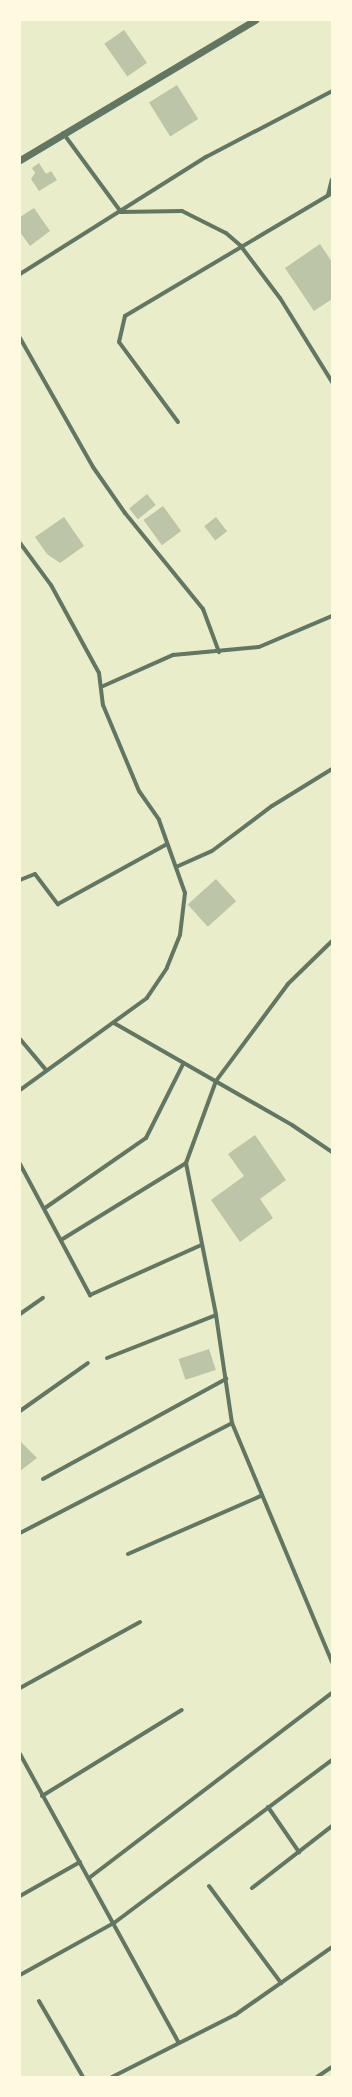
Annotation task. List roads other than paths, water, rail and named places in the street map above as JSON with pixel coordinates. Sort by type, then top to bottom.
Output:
[{"type":"street","points":[[20,160],[255,20]]},
{"type":"street","points":[[20,274],[121,212],[206,157],[332,91]]},
{"type":"street","points":[[63,133],[121,212]]},
{"type":"street","points":[[178,422],[119,342],[120,329],[125,316],[240,245],[330,194],[332,179]]},
{"type":"street","points":[[121,212],[182,211],[226,233],[240,245],[280,298],[332,382]]},
{"type":"street","points":[[20,338],[50,397],[93,467],[125,513],[202,609],[219,652]]},
{"type":"street","points":[[20,543],[50,585],[99,673],[103,705],[139,791],[159,820],[185,892],[175,948],[147,998],[20,1090]]},
{"type":"street","points":[[101,687],[173,655],[219,652],[259,647],[332,616]]},
{"type":"street","points":[[176,867],[212,851],[272,806],[332,769]]},
{"type":"street","points":[[20,880],[35,874],[58,904],[168,844]]},
{"type":"street","points":[[332,941],[288,984],[216,1081],[186,1163],[216,1315],[232,1423],[261,1496],[332,1662]]},
{"type":"street","points":[[114,1023],[183,1064],[216,1081],[332,1152]]},
{"type":"street","points":[[20,1039],[46,1070]]},
{"type":"street","points":[[45,1208],[146,1138],[183,1064]]},
{"type":"street","points":[[61,1240],[186,1163]]},
{"type":"street","points":[[20,1164],[45,1208],[90,1295],[201,1245]]},
{"type":"street","points":[[20,1314],[43,1298]]},
{"type":"street","points":[[107,1358],[216,1315]]},
{"type":"street","points":[[20,1411],[88,1363]]},
{"type":"street","points":[[43,1479],[226,1379]]},
{"type":"street","points":[[20,1533],[232,1423]]},
{"type":"street","points":[[128,1554],[261,1496]]},
{"type":"street","points":[[20,1688],[140,1622]]},
{"type":"street","points":[[89,1878],[332,1693]]},
{"type":"street","points":[[42,1796],[182,1710]]},
{"type":"street","points":[[20,1754],[42,1796],[114,1922],[178,2041]]},
{"type":"street","points":[[20,1975],[114,1922],[332,1760]]},
{"type":"street","points":[[268,1808],[299,1852]]},
{"type":"street","points":[[252,1888],[332,1826]]},
{"type":"street","points":[[20,1896],[80,1862]]},
{"type":"street","points":[[209,1886],[281,1983]]},
{"type":"street","points":[[114,2077],[178,2041],[235,2015],[332,1947]]},
{"type":"street","points":[[39,2002],[84,2077]]},
{"type":"street","points":[[317,2077],[332,2067]]}]
